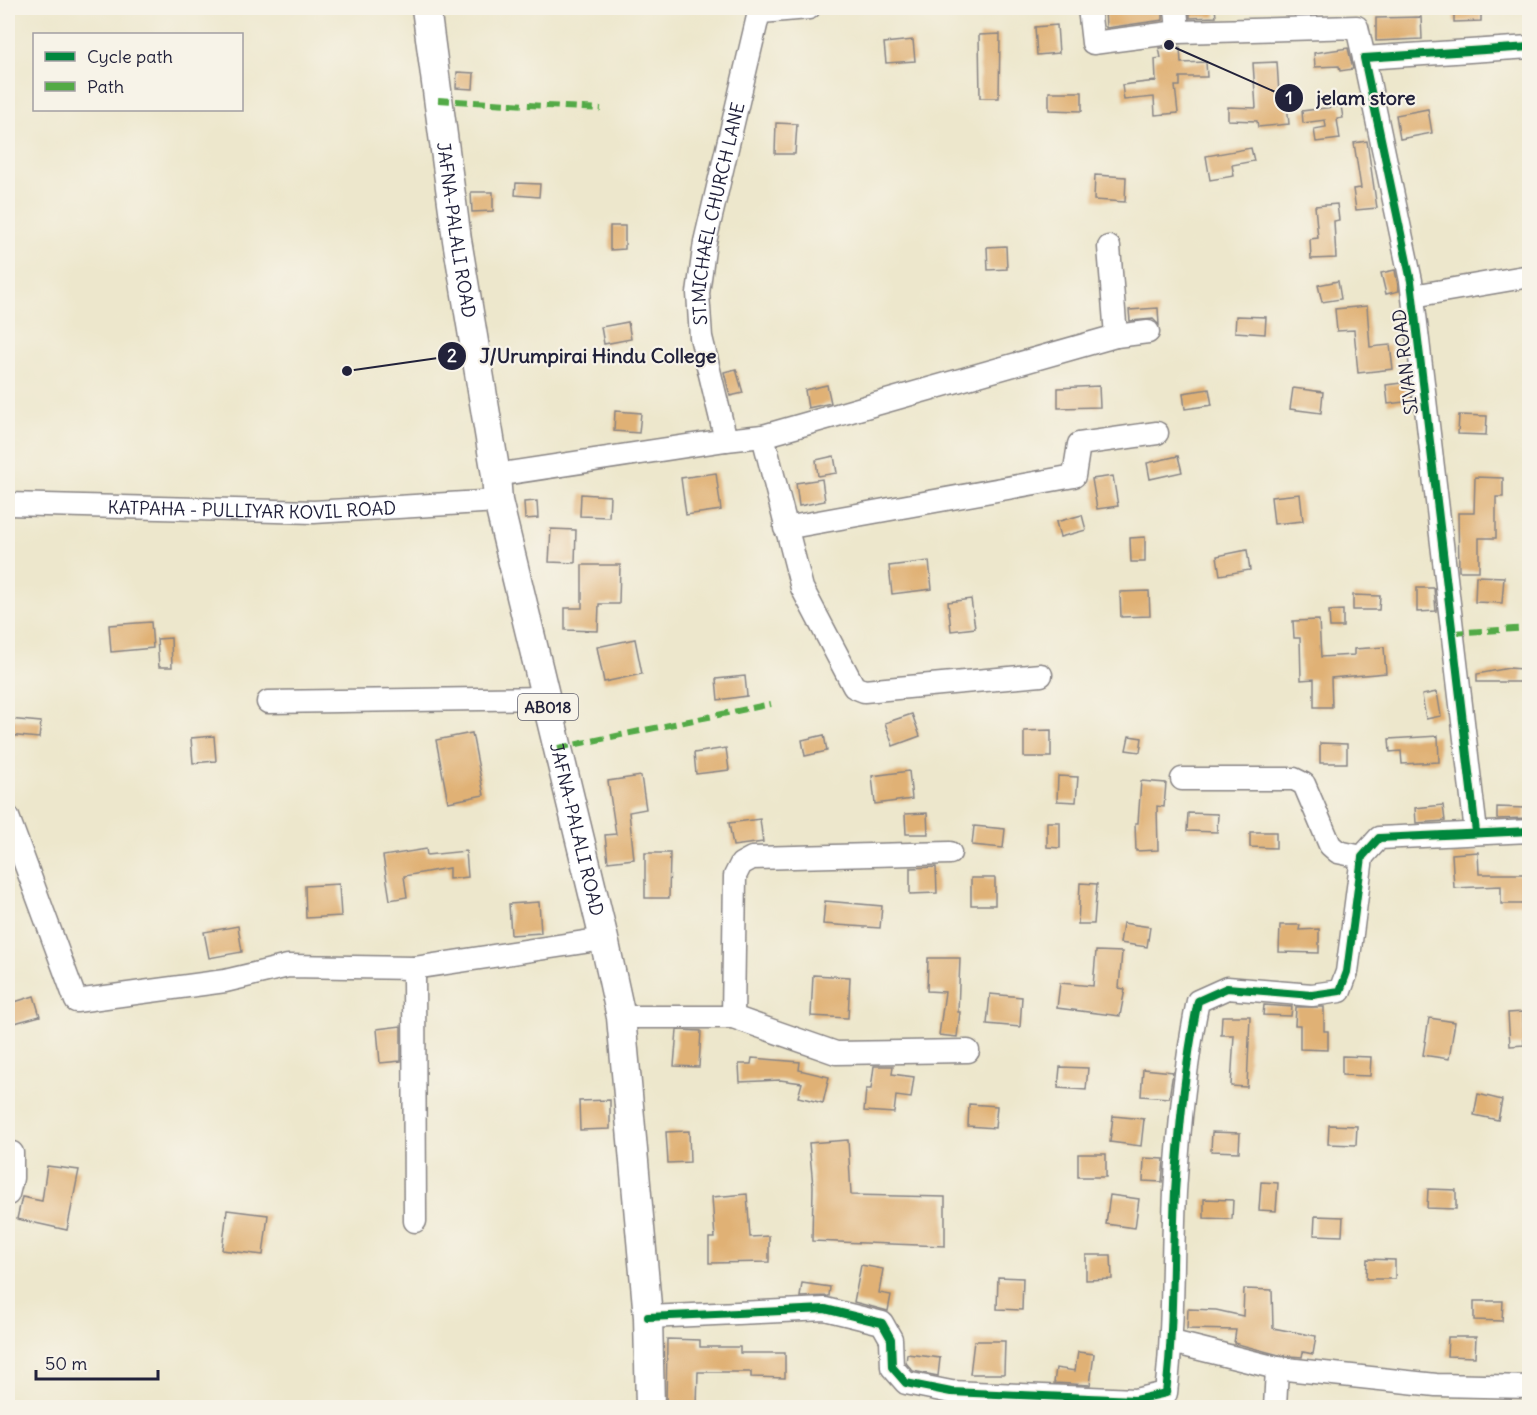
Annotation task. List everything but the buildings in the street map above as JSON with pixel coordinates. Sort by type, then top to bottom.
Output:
[{"type":"main road","name":"JAFNA-PALALI ROAD","points":[[426,8],[457,240],[497,488],[621,1017],[648,1317],[650,1407]]},
{"type":"street","points":[[761,10],[809,8]]},
{"type":"street","points":[[1089,8],[1093,44],[1178,32],[1176,8]]},
{"type":"street","name":"ST.MICHAEL CHURCH LANE","points":[[726,440],[701,337],[698,293],[705,242],[761,10]]},
{"type":"street","name":"SIVAN ROAD","points":[[1178,32],[1357,27],[1413,296],[1476,832]]},
{"type":"street","points":[[1364,58],[1530,47]]},
{"type":"street","points":[[1109,247],[1116,336]]},
{"type":"street","points":[[1413,296],[1530,276]]},
{"type":"street","points":[[497,488],[726,440],[763,436],[1116,336],[1148,332]]},
{"type":"street","points":[[785,528],[1074,476],[1079,444],[1156,434]]},
{"type":"street","points":[[763,436],[802,588],[854,687],[864,691],[1041,675]]},
{"type":"street","name":"KATPAHA - PULLIYAR KOVIL ROAD","points":[[8,504],[314,512],[497,488]]},
{"type":"street","points":[[268,702],[546,698]]},
{"type":"street","points":[[1182,779],[1294,778],[1304,784],[1330,845],[1338,852],[1362,857]]},
{"type":"street","points":[[8,817],[76,1001],[225,981],[288,966],[414,968],[604,939]]},
{"type":"street","points":[[648,1317],[825,1309],[882,1323],[891,1339],[892,1367],[906,1383],[951,1392],[1135,1400],[1166,1393],[1172,1342],[1175,1192],[1187,1056],[1198,1001],[1227,988],[1312,995],[1340,992],[1347,972],[1362,857],[1380,838],[1530,831]]},
{"type":"street","points":[[733,1017],[735,876],[741,864],[752,858],[950,854]]},
{"type":"street","points":[[414,968],[415,1221]]},
{"type":"street","points":[[621,1017],[733,1017],[836,1053],[968,1051]]},
{"type":"street","points":[[8,1194],[12,1178],[12,1153]]},
{"type":"street","points":[[1172,1342],[1277,1368],[1436,1385],[1530,1387]]},
{"type":"street","points":[[1275,1407],[1277,1368]]},
{"type":"marked path","points":[[438,100],[601,109]]},
{"type":"marked path","points":[[1452,633],[1530,628]]},
{"type":"marked path","points":[[558,748],[771,704]]},
{"type":"cycle path","points":[[1476,832],[1411,281],[1364,58],[1530,47]]},
{"type":"cycle path","points":[[648,1317],[825,1309],[882,1323],[891,1339],[892,1367],[906,1383],[951,1392],[1135,1400],[1166,1393],[1178,1144],[1186,1072],[1198,1001],[1227,988],[1312,995],[1340,991],[1347,972],[1362,857],[1379,838],[1530,831]]},
{"type":"place","name":"jelam store","points":[[1169,45]]},
{"type":"place","name":"J/Urumpirai Hindu College","points":[[347,371]]}]
